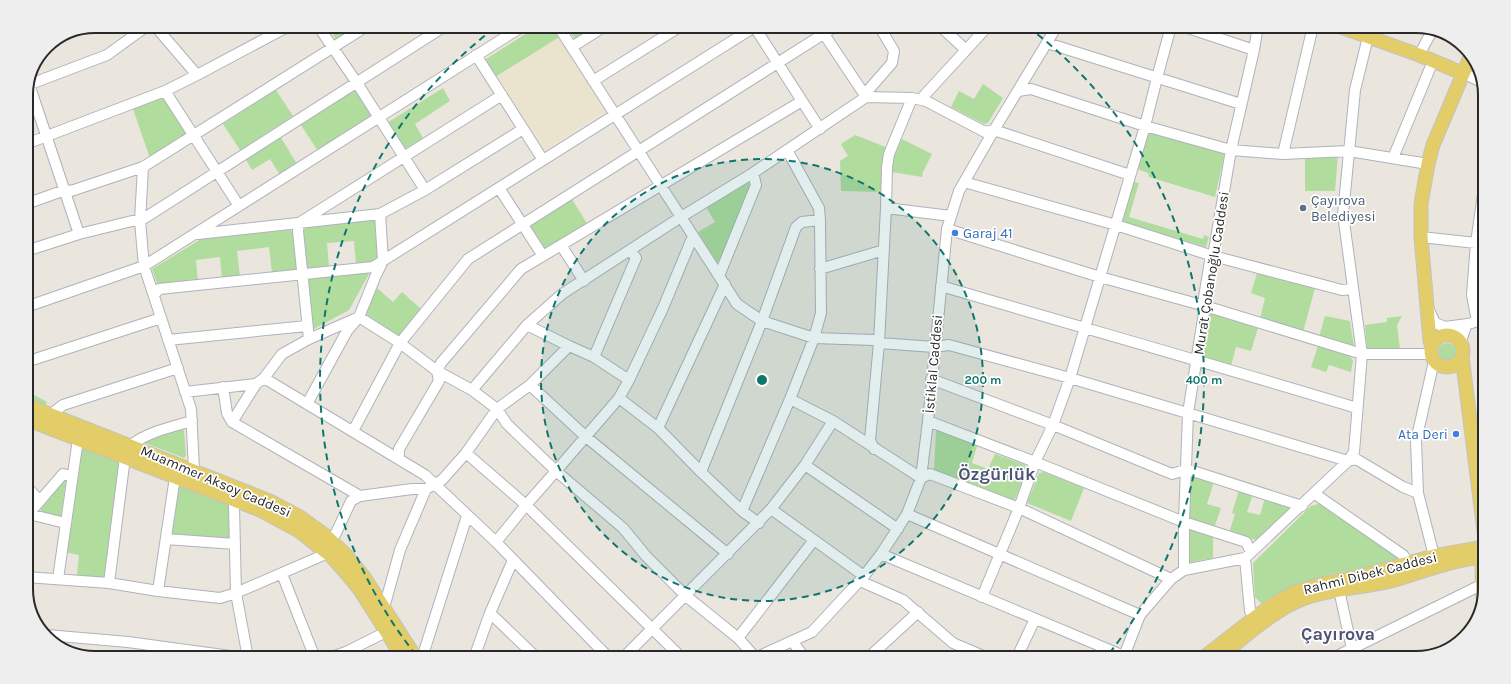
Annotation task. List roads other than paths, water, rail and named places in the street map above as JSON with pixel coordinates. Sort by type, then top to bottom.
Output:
[{"type":"main road","points":[[1375,33],[1419,55],[1462,73]]},
{"type":"main road","points":[[1462,351],[1460,360],[1452,367],[1442,367],[1437,347],[1430,341],[1421,237],[1420,204],[1433,145],[1468,61]]},
{"type":"main road","points":[[1437,347],[1456,338],[1462,351],[1465,379],[1478,447]]},
{"type":"main road","points":[[1452,367],[1465,379]]},
{"type":"main road","name":"Muammer Aksoy Caddesi","points":[[33,408],[128,451],[194,470],[272,502],[314,526],[331,540],[353,563],[412,651]]},
{"type":"main road","points":[[33,422],[78,439],[128,451],[175,477],[238,501],[283,521],[309,538],[328,553],[354,582],[398,651]]},
{"type":"main road","name":"Rahmi Dibek Caddesi","points":[[1213,651],[1257,616],[1285,598],[1307,588],[1434,556],[1478,548]]},
{"type":"main road","name":"Rahmi Dibek Caddesi","points":[[1227,651],[1284,608],[1306,598],[1339,590],[1386,582],[1450,562],[1478,558]]},
{"type":"street","points":[[34,83],[107,55],[137,33]]},
{"type":"street","points":[[161,33],[197,75]]},
{"type":"street","points":[[33,141],[165,91],[276,33]]},
{"type":"street","points":[[323,33],[426,190]]},
{"type":"street","points":[[33,201],[65,190],[72,191],[143,167],[356,33]]},
{"type":"street","points":[[33,249],[80,234],[132,221],[140,221],[434,33]]},
{"type":"street","points":[[33,305],[144,266],[512,33]]},
{"type":"street","points":[[563,33],[737,304],[762,321],[814,338],[874,340],[879,343],[934,347],[949,345],[1070,378],[1348,461],[1356,459],[1402,487],[1418,493]]},
{"type":"street","points":[[572,47],[594,33]]},
{"type":"street","points":[[593,81],[670,33]]},
{"type":"street","points":[[154,295],[159,290],[373,267],[744,33]]},
{"type":"street","points":[[759,33],[820,129]]},
{"type":"street","points":[[472,390],[527,325],[562,294],[681,217],[753,173],[820,129],[865,96],[892,63],[894,51],[882,33]]},
{"type":"street","points":[[948,33],[966,50]]},
{"type":"street","points":[[874,449],[870,440],[879,343],[887,167],[889,154],[917,99],[982,33]]},
{"type":"street","name":"İstiklal Caddesi","points":[[770,651],[812,632],[862,578],[881,554],[907,514],[921,478],[947,229],[959,191],[1053,33]]},
{"type":"street","points":[[982,597],[1019,508],[1036,462],[1053,425],[1070,378],[1145,126],[1156,78],[1169,33]]},
{"type":"street","points":[[1203,33],[1254,50]]},
{"type":"street","name":"Murat Çobanoğlu Caddesi","points":[[1184,570],[1185,470],[1188,413],[1205,306],[1204,297],[1210,261],[1213,256],[1230,150],[1257,33]]},
{"type":"street","points":[[1283,154],[1311,33]]},
{"type":"street","points":[[1126,651],[1140,615],[1171,579],[1184,570],[1248,555],[1315,494],[1348,461],[1354,452],[1362,354],[1343,214],[1355,90],[1370,33]]},
{"type":"street","points":[[353,431],[400,343],[468,259],[824,34],[865,96]]},
{"type":"street","points":[[1419,55],[1430,35]]},
{"type":"street","points":[[1047,43],[1241,104]]},
{"type":"street","points":[[476,55],[543,160]]},
{"type":"street","points":[[1393,158],[1433,61]]},
{"type":"street","points":[[1462,73],[1476,79]]},
{"type":"street","points":[[1018,90],[1031,89],[1145,126],[1230,150],[1283,154],[1349,151],[1428,164]]},
{"type":"street","points":[[165,91],[239,206]]},
{"type":"street","points":[[299,223],[502,95]]},
{"type":"street","points":[[865,96],[917,99],[985,132],[994,130],[1130,175]]},
{"type":"street","points":[[33,97],[80,234]]},
{"type":"street","points":[[399,460],[400,449],[439,382],[437,371],[441,363],[521,269],[802,101]]},
{"type":"street","points":[[194,234],[380,214],[426,190],[523,129]]},
{"type":"street","points":[[742,511],[790,399],[814,338],[821,313],[819,208],[787,150]]},
{"type":"street","points":[[143,167],[140,221],[144,266],[191,409],[194,470]]},
{"type":"street","points":[[719,276],[756,185],[753,173]]},
{"type":"street","points":[[964,182],[1116,225],[1213,256],[1342,290],[1353,289]]},
{"type":"street","points":[[499,188],[543,256]]},
{"type":"street","points":[[886,208],[951,216]]},
{"type":"street","points":[[307,404],[347,331],[359,317],[383,261],[380,214]]},
{"type":"street","points":[[701,472],[762,321],[796,227],[802,222],[820,220]]},
{"type":"street","points":[[299,223],[298,231],[309,339]]},
{"type":"street","points":[[947,229],[1100,277],[1205,306],[1362,354],[1437,347],[1474,323]]},
{"type":"street","points":[[496,542],[526,504],[619,398],[629,380],[693,236]]},
{"type":"street","points":[[1421,237],[1478,244]]},
{"type":"street","points":[[561,245],[584,281]]},
{"type":"street","points":[[594,357],[636,258],[630,250]]},
{"type":"street","points":[[820,269],[884,250]]},
{"type":"street","points":[[1462,351],[1462,338],[1474,323],[1472,295],[1478,257]]},
{"type":"street","points":[[658,428],[725,284]]},
{"type":"street","points":[[941,286],[1357,408]]},
{"type":"street","points":[[1428,312],[1435,323],[1445,327],[1474,323]]},
{"type":"street","points":[[359,317],[400,343],[437,371],[472,390],[497,409],[507,424],[556,471],[623,528],[646,556],[686,596],[738,638],[749,651]]},
{"type":"street","points":[[232,422],[260,381],[282,354],[309,339],[359,317]]},
{"type":"street","points":[[33,360],[161,318]]},
{"type":"street","points":[[527,325],[594,357],[629,380]]},
{"type":"street","points":[[168,340],[308,326]]},
{"type":"street","points":[[33,577],[109,583],[158,591],[220,598],[282,574],[328,553],[331,540],[351,502],[360,496],[431,487],[442,480],[466,453],[497,409],[530,385],[569,346]]},
{"type":"street","points":[[1434,556],[1418,493],[1416,441],[1437,347]]},
{"type":"street","points":[[50,415],[63,405],[178,368]]},
{"type":"street","points":[[931,379],[1053,425],[1172,474],[1185,470],[1196,472],[1302,506]]},
{"type":"street","points":[[185,392],[260,381],[307,404],[425,475],[431,487],[496,542],[602,651]]},
{"type":"street","points":[[530,385],[585,436],[728,554]]},
{"type":"street","points":[[223,387],[227,413],[232,422],[360,496]]},
{"type":"street","points":[[619,398],[658,428],[742,511],[759,523]]},
{"type":"street","points":[[790,399],[833,421],[874,449],[921,478],[930,474],[1019,508],[1171,579]]},
{"type":"street","points":[[109,583],[128,451],[140,439],[148,435],[192,421]]},
{"type":"street","points":[[630,651],[759,523],[805,465],[833,421]]},
{"type":"street","points":[[928,421],[1036,462],[1184,522],[1246,542],[1248,555],[1250,612],[1257,616]]},
{"type":"street","points":[[58,579],[71,476],[78,439]]},
{"type":"street","points":[[466,453],[526,504],[675,651]]},
{"type":"street","points":[[805,465],[898,529]]},
{"type":"street","points":[[33,510],[63,474],[71,476]]},
{"type":"street","points":[[158,591],[175,477]]},
{"type":"street","points":[[384,608],[400,550],[431,487]]},
{"type":"street","points":[[33,494],[40,501]]},
{"type":"street","points":[[1315,494],[1403,555],[1409,563]]},
{"type":"street","points":[[238,501],[234,506],[236,593],[247,651]]},
{"type":"street","points":[[771,509],[814,540],[862,578],[903,600],[953,643],[972,651]]},
{"type":"street","points":[[907,514],[1140,615]]},
{"type":"street","points":[[424,651],[467,516]]},
{"type":"street","points":[[33,517],[65,523]]},
{"type":"street","points":[[166,539],[235,544]]},
{"type":"street","points":[[738,638],[814,540]]},
{"type":"street","points":[[881,554],[1110,651]]},
{"type":"street","points":[[476,651],[490,613],[513,560]]},
{"type":"street","points":[[282,574],[312,651]]},
{"type":"street","points":[[1357,651],[1478,587]]},
{"type":"street","points":[[1339,590],[1353,651]]},
{"type":"street","points":[[876,651],[918,612]]},
{"type":"street","points":[[490,613],[530,651]]},
{"type":"street","points":[[1020,651],[1035,619]]},
{"type":"street","points":[[348,651],[386,632]]},
{"type":"street","points":[[54,636],[128,642],[194,651]]},
{"type":"street","points":[[792,641],[800,651]]},
{"type":"place","name":"Çayırova Belediyesi","points":[[1303,208]]},
{"type":"place","name":"Garaj 41","points":[[955,233]]},
{"type":"place","name":"Ata Deri","points":[[1456,434]]},
{"type":"district","name":"Özgürlük","points":[[997,474]]},
{"type":"district","name":"Çayırova","points":[[1338,634]]}]
